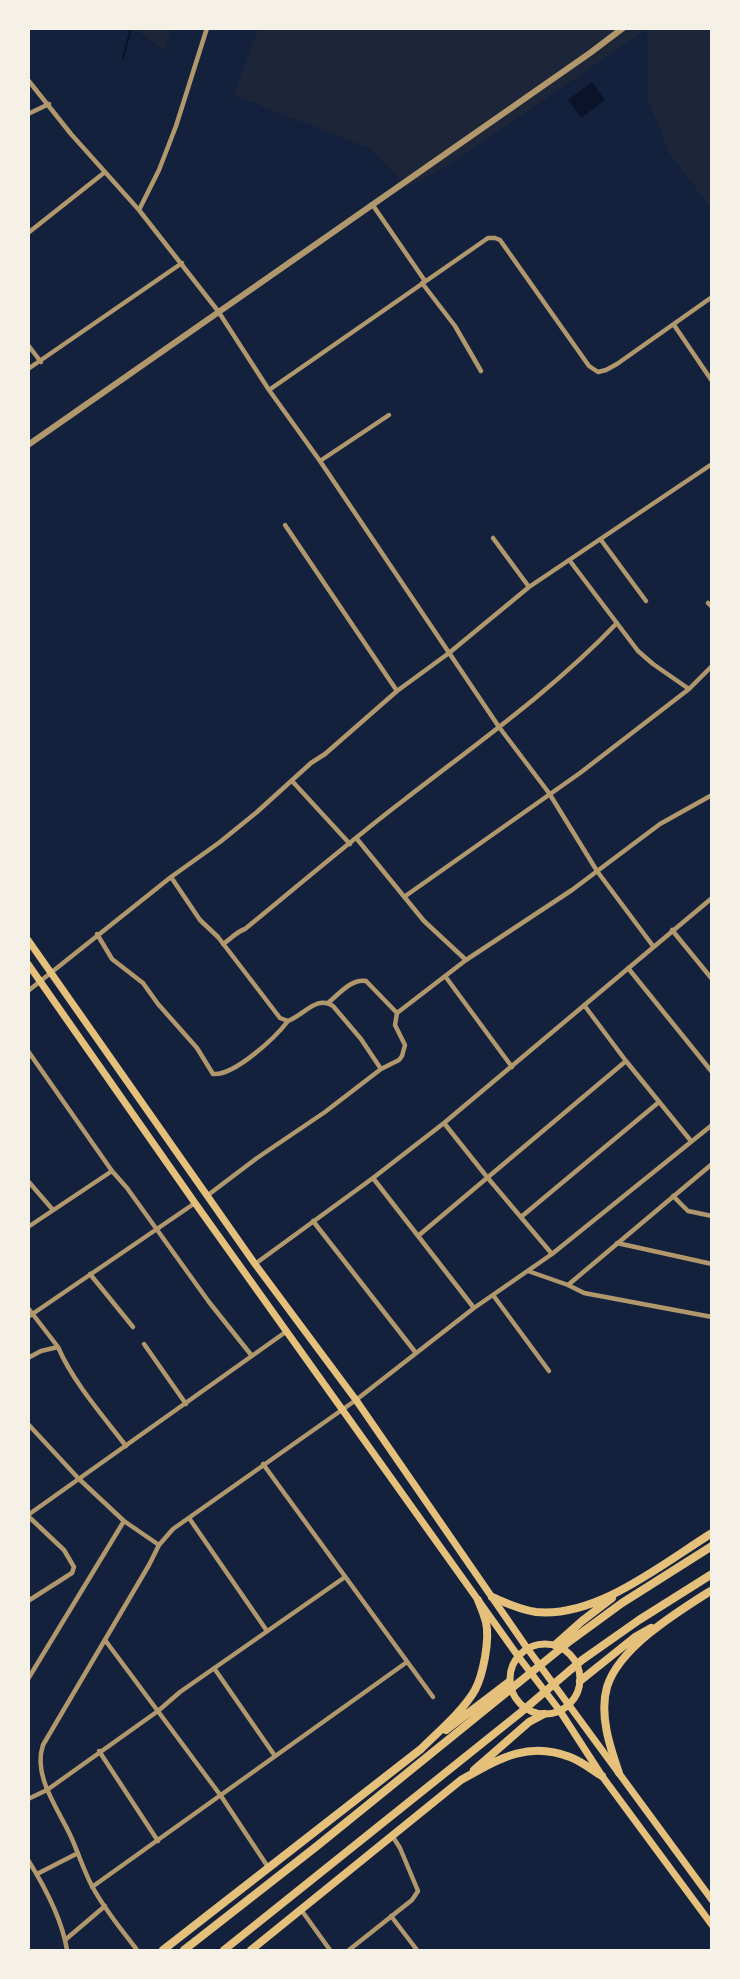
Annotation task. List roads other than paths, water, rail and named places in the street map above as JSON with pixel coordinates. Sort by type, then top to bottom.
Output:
[{"type":"highway","points":[[555,1645],[628,1586],[711,1533]]},
{"type":"highway","points":[[184,1950],[570,1641],[622,1603],[711,1546]]},
{"type":"highway","points":[[224,1950],[520,1713],[582,1660],[711,1574]]},
{"type":"highway","points":[[492,1597],[514,1607],[535,1612],[557,1612],[578,1608],[628,1586]]},
{"type":"highway","points":[[580,1681],[636,1637],[711,1590]]},
{"type":"highway","points":[[421,1749],[475,1690],[483,1665],[487,1638],[486,1623],[478,1600]]},
{"type":"highway","points":[[620,1773],[610,1747],[607,1731],[605,1709],[607,1687],[616,1667],[669,1617]]},
{"type":"highway","points":[[163,1950],[509,1682]]},
{"type":"highway","points":[[251,1950],[393,1837],[529,1722],[544,1714]]},
{"type":"highway","points":[[461,1780],[518,1752],[538,1750],[571,1757],[602,1776]]},
{"type":"main road","points":[[28,940],[255,1263],[356,1400],[527,1648],[711,1900]]},
{"type":"main road","points":[[28,964],[195,1203],[518,1656],[560,1711],[602,1776],[711,1925]]},
{"type":"main road","points":[[546,1644],[555,1645],[566,1650],[574,1659],[579,1669],[579,1689],[570,1704],[560,1711],[534,1713],[524,1708],[512,1692],[509,1682],[513,1664],[527,1648],[546,1644]]},
{"type":"street","points":[[139,210],[159,170],[176,126],[207,28]]},
{"type":"street","points":[[28,445],[623,28]]},
{"type":"street","points":[[28,80],[71,134],[139,210],[219,311],[269,390],[320,461],[499,727],[549,793],[597,871],[653,946]]},
{"type":"street","points":[[28,114],[49,104]]},
{"type":"street","points":[[28,233],[105,172]]},
{"type":"street","points":[[372,204],[455,326],[481,371]]},
{"type":"street","points":[[269,390],[488,238],[500,240],[589,366],[598,372],[617,364],[711,297]]},
{"type":"street","points":[[28,369],[182,263]]},
{"type":"street","points":[[674,325],[711,381]]},
{"type":"street","points":[[28,345],[41,362]]},
{"type":"street","points":[[320,461],[389,415]]},
{"type":"street","points":[[28,991],[97,934],[220,842],[397,691],[449,653],[529,587],[711,464]]},
{"type":"street","points":[[285,525],[397,691]]},
{"type":"street","points":[[493,538],[529,587]]},
{"type":"street","points":[[601,540],[646,601]]},
{"type":"street","points":[[570,561],[638,651],[652,664],[689,689]]},
{"type":"street","points":[[223,944],[499,727],[586,656],[617,623]]},
{"type":"street","points":[[404,897],[580,772],[689,689],[711,666]]},
{"type":"street","points":[[292,781],[350,844]]},
{"type":"street","points":[[208,1195],[381,1069],[399,1060],[405,1045],[395,1025],[397,1013],[466,960],[597,871],[660,824],[711,795]]},
{"type":"street","points":[[357,838],[424,921],[466,960]]},
{"type":"street","points":[[171,877],[200,920],[218,937],[280,1018],[288,1021]]},
{"type":"street","points":[[255,1263],[373,1178],[444,1123],[711,898]]},
{"type":"street","points":[[672,930],[711,979]]},
{"type":"street","points":[[97,934],[112,959],[143,983],[196,1048],[213,1074],[220,1075],[248,1058],[278,1034],[288,1021],[324,1002],[333,1006],[361,1039],[381,1069]]},
{"type":"street","points":[[628,968],[711,1072]]},
{"type":"street","points":[[445,976],[512,1067]]},
{"type":"street","points":[[328,1003],[352,983],[360,980],[366,981],[397,1013]]},
{"type":"street","points":[[584,1005],[691,1141]]},
{"type":"street","points":[[29,1054],[112,1171],[252,1356]]},
{"type":"street","points":[[418,1236],[626,1061]]},
{"type":"street","points":[[521,1217],[659,1102]]},
{"type":"street","points":[[444,1123],[552,1254]]},
{"type":"street","points":[[137,1950],[92,1887],[47,1790],[41,1768],[41,1752],[159,1545],[189,1518],[356,1400],[474,1308],[552,1254],[711,1125]]},
{"type":"street","points":[[568,1285],[710,1166]]},
{"type":"street","points":[[28,1227],[112,1171]]},
{"type":"street","points":[[373,1178],[474,1308]]},
{"type":"street","points":[[28,1181],[53,1210]]},
{"type":"street","points":[[673,1196],[688,1211],[711,1216]]},
{"type":"street","points":[[31,1315],[195,1203]]},
{"type":"street","points":[[313,1221],[416,1353]]},
{"type":"street","points":[[617,1243],[711,1264]]},
{"type":"street","points":[[528,1271],[584,1293],[711,1315]]},
{"type":"street","points":[[90,1274],[133,1327]]},
{"type":"street","points":[[494,1295],[549,1371]]},
{"type":"street","points":[[28,1308],[31,1315],[58,1347],[80,1383],[126,1446]]},
{"type":"street","points":[[28,1601],[72,1573],[74,1567],[64,1550],[28,1515],[287,1331]]},
{"type":"street","points":[[144,1344],[186,1404]]},
{"type":"street","points":[[28,1358],[41,1351],[58,1347]]},
{"type":"street","points":[[28,1424],[78,1478],[124,1521],[159,1545]]},
{"type":"street","points":[[263,1464],[433,1697]]},
{"type":"street","points":[[189,1518],[267,1631]]},
{"type":"street","points":[[28,1679],[124,1521]]},
{"type":"street","points":[[28,1798],[47,1790],[158,1711],[180,1692],[345,1577]]},
{"type":"street","points":[[105,1640],[221,1797],[268,1867]]},
{"type":"street","points":[[92,1887],[407,1662]]},
{"type":"street","points":[[214,1668],[275,1756]]},
{"type":"street","points":[[99,1751],[158,1841]]},
{"type":"street","points":[[349,1950],[412,1900],[418,1891],[393,1837]]},
{"type":"street","points":[[37,1874],[78,1853]]},
{"type":"street","points":[[28,1860],[50,1900],[67,1950]]},
{"type":"street","points":[[65,1940],[105,1906]]},
{"type":"street","points":[[302,1911],[330,1950]]},
{"type":"street","points":[[391,1916],[417,1950]]},
{"type":"waterway","points":[[123,58],[131,28]]}]
